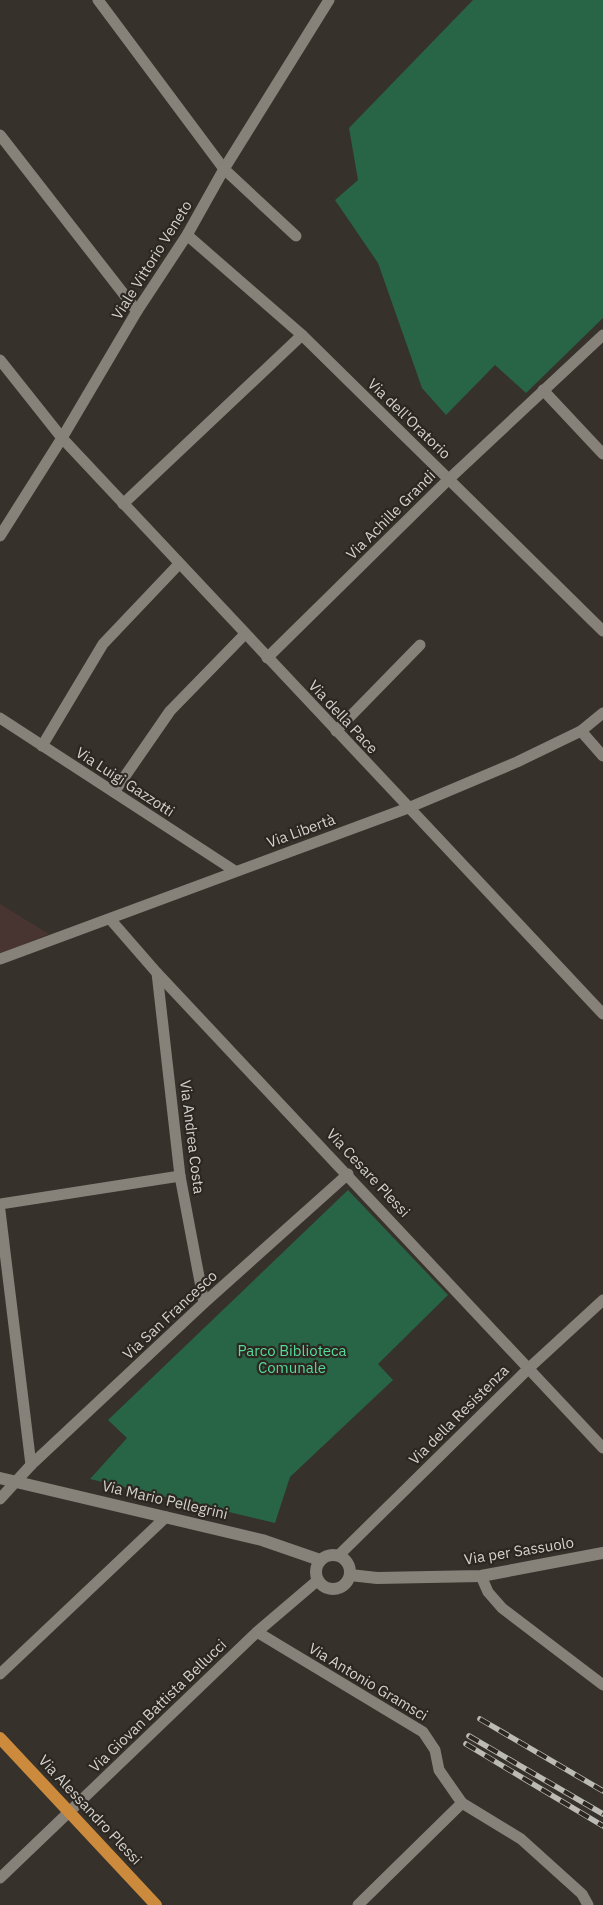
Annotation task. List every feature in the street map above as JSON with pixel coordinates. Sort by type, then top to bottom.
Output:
[{"type":"main road","name":"Via Mario Pellegrini","points":[[0,1478],[280,1545],[320,1560]]},
{"type":"main road","name":"Via per Sassuolo","points":[[350,1574],[377,1578],[481,1576],[603,1553]]},
{"type":"main road","points":[[329,1555],[340,1555],[348,1563],[350,1574],[346,1584],[336,1589],[326,1588],[318,1580],[316,1570],[320,1560],[329,1555]]},
{"type":"main road","name":"Via Alessandro Plessi","points":[[0,1738],[156,1905]]},
{"type":"street","points":[[98,0],[224,169],[296,236]]},
{"type":"street","name":"Viale Vittorio Veneto","points":[[0,536],[62,438],[136,311],[187,235],[224,169],[329,0]]},
{"type":"street","points":[[0,135],[136,311]]},
{"type":"street","name":"Via dell'Oratorio","points":[[187,235],[302,335],[603,631]]},
{"type":"street","points":[[123,504],[302,335]]},
{"type":"street","name":"Via Achille Grandi","points":[[267,658],[449,479],[603,335]]},
{"type":"street","name":"Via della Pace","points":[[0,360],[62,438],[336,732],[603,1014]]},
{"type":"street","points":[[543,390],[603,454]]},
{"type":"street","points":[[42,746],[103,644],[179,564]]},
{"type":"street","points":[[114,792],[170,711],[245,634]]},
{"type":"street","points":[[336,732],[420,646]]},
{"type":"street","name":"Via Libertà","points":[[0,960],[234,871],[408,808],[517,762],[581,732],[603,713]]},
{"type":"street","name":"Via Luigi Gazzotti","points":[[0,718],[234,871]]},
{"type":"street","points":[[581,732],[603,756]]},
{"type":"street","name":"Via Cesare Plessi","points":[[110,919],[157,973],[348,1174],[603,1448]]},
{"type":"street","name":"Via Andrea Costa","points":[[157,973],[180,1176],[204,1303]]},
{"type":"street","name":"Via San Francesco","points":[[0,1500],[31,1465],[204,1303],[348,1174]]},
{"type":"street","points":[[0,1204],[180,1176]]},
{"type":"street","points":[[0,1211],[4,1277],[31,1465]]},
{"type":"street","name":"Via della Resistenza","points":[[340,1555],[529,1368],[603,1300]]},
{"type":"street","points":[[0,1674],[166,1517]]},
{"type":"street","points":[[481,1576],[488,1592],[502,1608],[603,1685]]},
{"type":"street","name":"Via Giovan Battista Bellucci","points":[[0,1878],[70,1813],[256,1632],[318,1580]]},
{"type":"street","name":"Via Antonio Gramsci","points":[[256,1632],[423,1732],[435,1750],[439,1770],[462,1803]]},
{"type":"street","points":[[358,1905],[462,1803],[521,1839],[582,1894],[588,1905]]},
{"type":"shaded area","points":[[0,904],[49,934],[0,954]]},
{"type":"green space","points":[[473,0],[603,0],[603,318],[526,393],[495,365],[446,415],[422,388],[378,263],[335,200],[358,180],[349,128]]},
{"type":"green space","name":"Parco Biblioteca Comunale","points":[[348,1190],[448,1295],[378,1364],[393,1380],[290,1477],[275,1523],[90,1479],[127,1438],[108,1420]]},
{"type":"railway","points":[[480,1719],[603,1791]]},
{"type":"railway","points":[[469,1736],[603,1814]]},
{"type":"railway","points":[[466,1744],[603,1826]]}]
